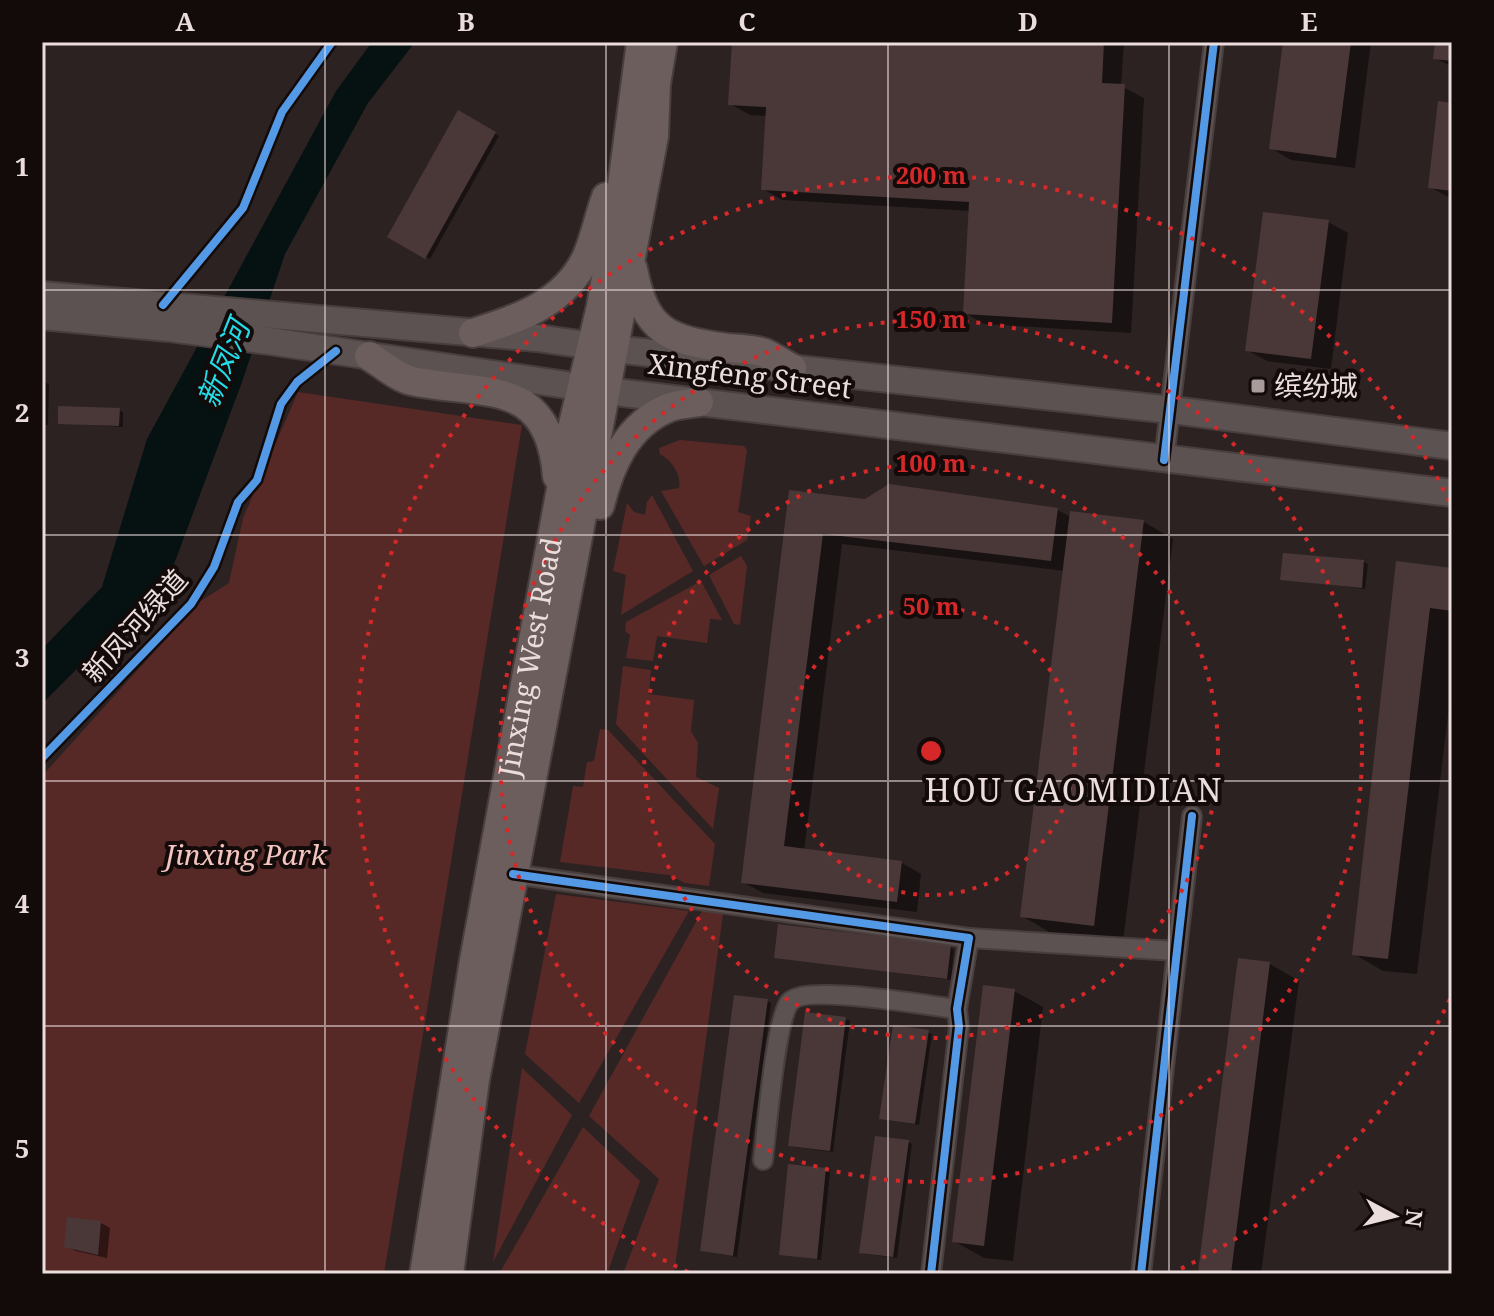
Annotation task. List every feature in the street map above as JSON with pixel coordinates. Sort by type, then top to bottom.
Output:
[{"type":"main road","name":"Jinxing West Road","points":[[449,1274],[475,1080],[564,606],[603,348],[641,42]]},
{"type":"main road","name":"Jinxing West Road","points":[[603,348],[631,259],[654,136],[656,84],[663,42]]},
{"type":"main road","points":[[473,333],[536,310],[555,298],[573,280],[587,255],[627,140]]},
{"type":"main road","points":[[631,259],[637,292],[649,318],[663,330],[682,340],[764,353],[792,368]]},
{"type":"main road","name":"Xingfeng Street","points":[[42,295],[173,317],[269,341],[595,389],[1452,493]]},
{"type":"main road","name":"Xingfeng Street","points":[[42,316],[286,318],[473,333],[1172,410],[1452,446]]},
{"type":"main road","points":[[369,356],[408,380],[516,397],[538,414],[551,437],[559,503]]},
{"type":"main road","name":"Jinxing West Road","points":[[424,1274],[471,980],[572,429],[595,389]]},
{"type":"main road","points":[[564,606],[583,573],[608,475],[618,451],[654,415],[670,407],[699,402]]},
{"type":"street","points":[[1164,460],[1214,42]]},
{"type":"street","points":[[1141,1274],[1192,816]]},
{"type":"street","points":[[513,874],[969,938],[1176,951]]},
{"type":"street","points":[[931,1274],[959,1027],[957,1009],[969,938]]},
{"type":"street","points":[[763,1160],[780,1029],[790,1002],[800,995],[828,994],[957,1009]]},
{"type":"green space","name":"Jinxing Park","points":[[298,392],[522,425],[384,1274],[42,1274],[42,776],[199,602],[229,583],[243,518]]},
{"type":"green space","points":[[680,440],[744,446],[747,450],[738,512],[751,516],[747,540],[704,566],[661,491],[679,488],[679,478],[675,468],[660,454],[659,448]]},
{"type":"green space","points":[[652,495],[693,571],[621,615],[626,575],[613,571],[627,503],[634,512],[645,515],[647,502]]},
{"type":"green space","points":[[741,556],[747,566],[740,625],[734,624],[709,575]]},
{"type":"green space","points":[[701,581],[722,620],[710,619],[707,643],[657,636],[653,661],[626,658],[630,635],[625,631],[626,622]]},
{"type":"green space","points":[[623,666],[651,670],[649,694],[694,700],[691,731],[698,743],[696,777],[719,788],[713,829],[616,724]]},
{"type":"green space","points":[[600,729],[608,730],[715,844],[709,886],[685,883],[669,875],[560,862],[573,786],[583,787],[587,762],[594,761]]},
{"type":"green space","points":[[556,894],[689,911],[579,1103],[525,1054]]},
{"type":"green space","points":[[702,911],[723,914],[674,1274],[623,1274],[659,1179],[589,1116]]},
{"type":"green space","points":[[522,1068],[572,1115],[493,1262]]},
{"type":"green space","points":[[583,1127],[640,1181],[607,1274],[499,1274]]},
{"type":"water","name":"新凤河","points":[[372,42],[415,42],[368,103],[285,254],[242,382],[170,575],[42,704],[42,649],[102,587],[147,439],[336,91]]},
{"type":"building","points":[[732,42],[1104,42],[1102,83],[1125,84],[1112,323],[963,314],[969,202],[761,190],[766,107],[728,105]]},
{"type":"building","points":[[1283,42],[1351,42],[1336,158],[1269,149]]},
{"type":"building","points":[[1435,42],[1452,42],[1452,61],[1433,59]]},
{"type":"building","points":[[1438,101],[1452,103],[1452,191],[1428,188]]},
{"type":"building","points":[[458,110],[496,132],[425,259],[387,237]]},
{"type":"building","points":[[1263,212],[1329,220],[1311,359],[1245,351]]},
{"type":"building","points":[[58,406],[120,408],[119,426],[58,424]]},
{"type":"building","points":[[889,484],[1058,508],[1051,561],[823,534],[784,846],[902,861],[897,902],[741,883],[789,490],[865,499]]},
{"type":"building","points":[[1070,511],[1144,520],[1094,926],[1020,917]]},
{"type":"building","points":[[1283,553],[1364,560],[1362,588],[1280,580]]},
{"type":"building","points":[[1396,561],[1452,568],[1452,611],[1430,608],[1388,959],[1352,955]]},
{"type":"building","points":[[778,924],[951,945],[947,979],[774,958]]},
{"type":"building","points":[[1238,958],[1270,962],[1231,1274],[1214,1274],[1198,1272]]},
{"type":"building","points":[[983,985],[1015,989],[984,1246],[952,1242]]},
{"type":"building","points":[[734,995],[768,999],[733,1256],[700,1251]]},
{"type":"building","points":[[805,1012],[846,1017],[830,1151],[788,1146]]},
{"type":"building","points":[[893,1025],[929,1030],[915,1124],[879,1119]]},
{"type":"building","points":[[875,1136],[909,1140],[893,1257],[859,1253]]},
{"type":"building","points":[[788,1164],[826,1168],[817,1259],[779,1255]]},
{"type":"building","points":[[67,1217],[101,1221],[98,1255],[64,1247]]},
{"type":"cycle path","points":[[163,305],[243,208],[282,112],[332,42]]},
{"type":"cycle path","points":[[1164,460],[1214,42]]},
{"type":"cycle path","name":"新凤河绿道","points":[[42,758],[191,604],[214,567],[238,502],[257,480],[281,404],[297,382],[336,351]]},
{"type":"cycle path","points":[[1141,1274],[1192,816]]},
{"type":"cycle path","points":[[513,874],[969,938],[957,1009],[959,1027],[931,1274]]},
{"type":"place","name":"缤纷城","points":[[1258,386]]},
{"type":"district","name":"HOU GAOMIDIAN","points":[[1074,791]]}]
